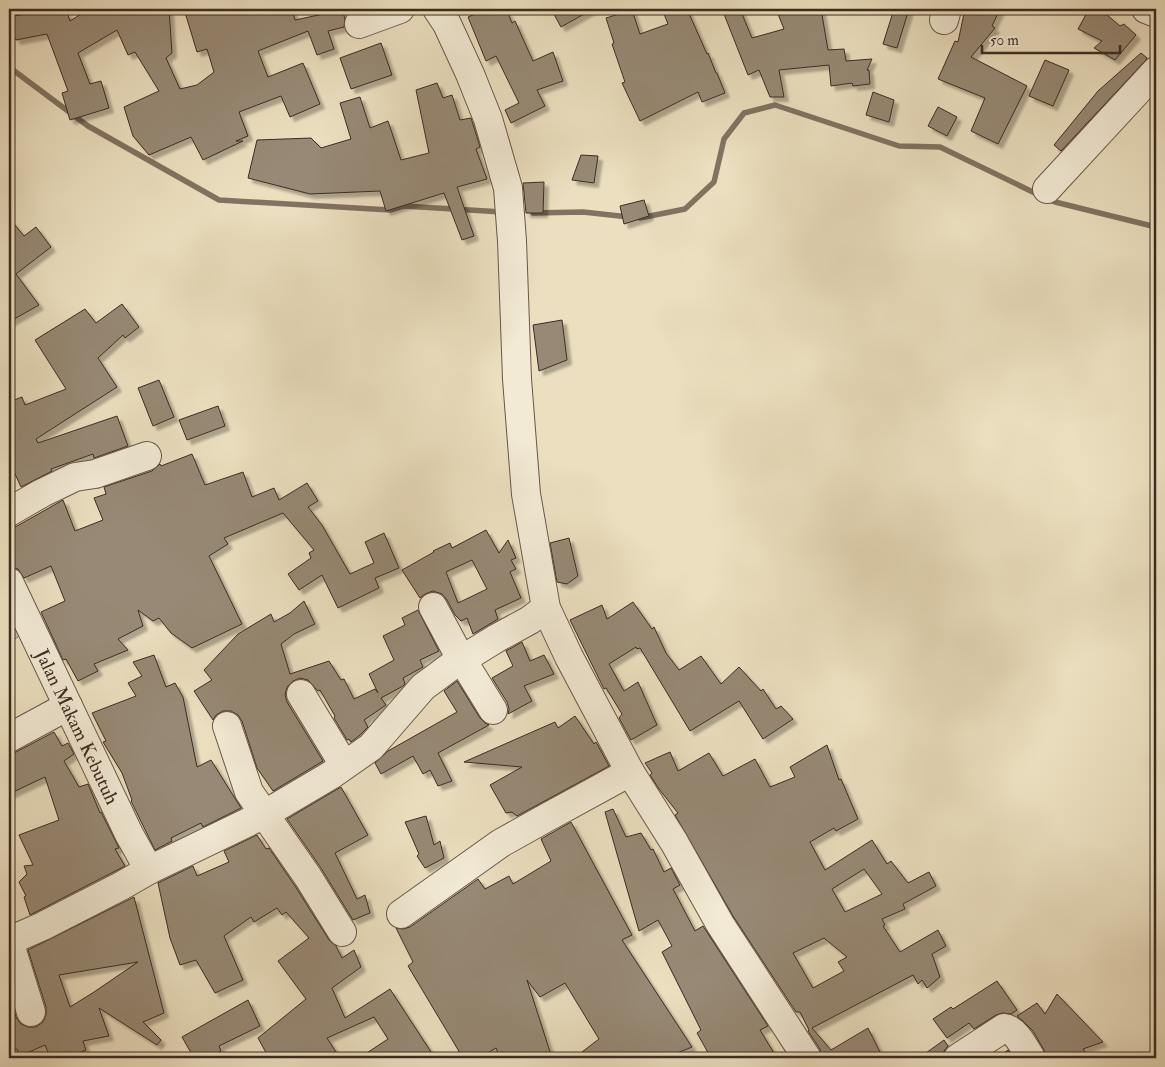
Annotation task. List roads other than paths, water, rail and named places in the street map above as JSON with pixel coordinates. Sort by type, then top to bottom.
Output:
[{"type":"street","points":[[359,24],[400,9]]},
{"type":"street","points":[[438,9],[447,24],[478,92],[508,188],[512,241],[517,379],[526,494],[546,608],[630,772],[674,842],[720,924],[808,1058]]},
{"type":"street","points":[[1146,9],[1156,13]]},
{"type":"street","points":[[1047,189],[1156,71]]},
{"type":"street","points":[[9,512],[42,493],[76,477],[96,474],[147,456]]},
{"type":"street","name":"Jalan Makam Kebutuh","points":[[9,582],[129,834],[149,870]]},
{"type":"street","points":[[433,607],[455,648],[493,710]]},
{"type":"street","points":[[31,1012],[9,941],[265,814],[371,747],[397,714],[423,687],[463,659],[530,620],[546,608]]},
{"type":"street","points":[[301,694],[344,765]]},
{"type":"street","points":[[9,738],[68,706]]},
{"type":"street","points":[[227,726],[249,792],[308,877],[342,932]]},
{"type":"street","points":[[401,914],[501,844],[544,818],[630,772]]},
{"type":"street","points":[[958,1058],[1004,1028],[1014,1033],[1031,1058]]},
{"type":"waterway","points":[[9,67],[88,126],[219,200],[390,210],[404,206],[502,212]]},
{"type":"waterway","points":[[640,218],[685,209],[714,182],[724,139],[744,113],[775,105],[899,146],[940,147],[1039,195]]},
{"type":"waterway","points":[[1047,199],[1156,227]]},
{"type":"waterway","points":[[533,213],[583,212],[629,217]]}]
